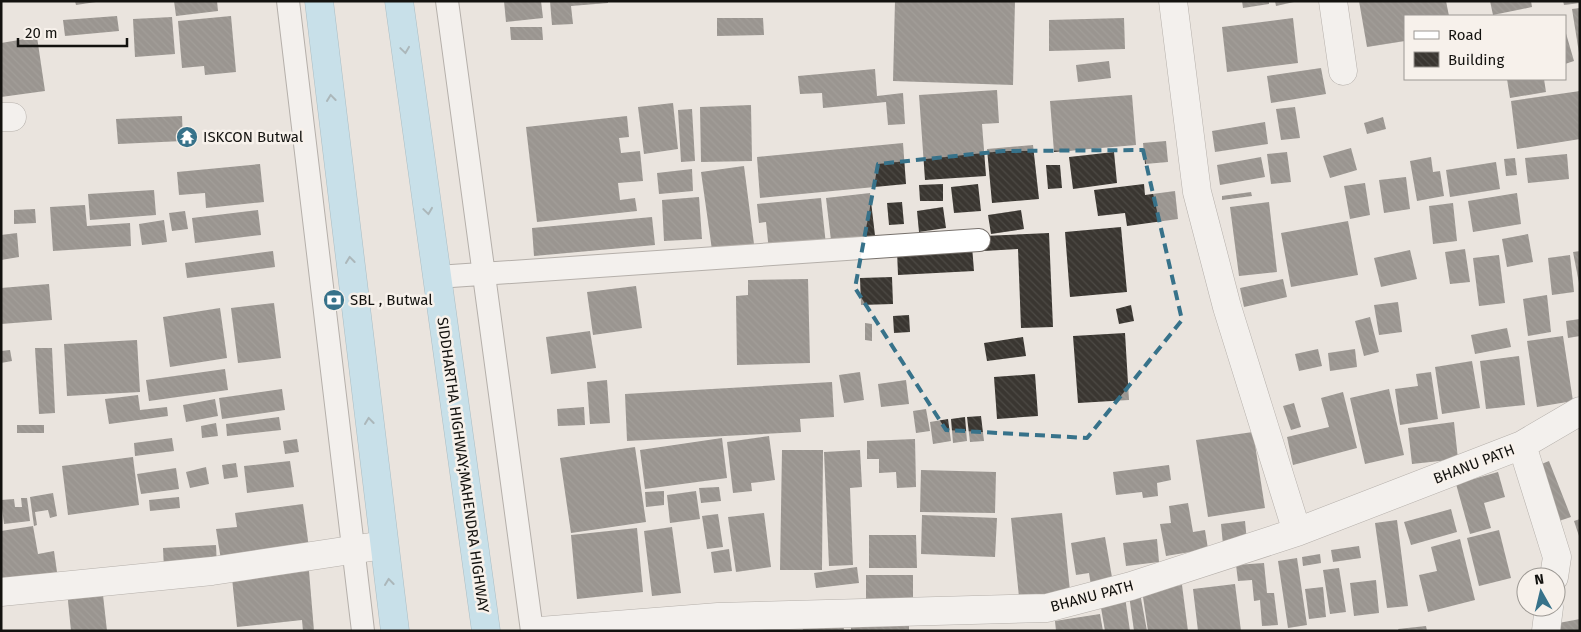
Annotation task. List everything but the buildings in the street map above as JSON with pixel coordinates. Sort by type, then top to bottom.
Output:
[{"type":"highway","points":[[319,1],[395,631]]},
{"type":"highway","name":"SIDDHARTHA HIGHWAY;MAHENDRA HIGHWAY","points":[[399,1],[486,631]]},
{"type":"street","points":[[1173,1],[1197,192],[1227,307],[1297,532]]},
{"type":"street","points":[[1332,1],[1343,71]]},
{"type":"street","name":"BHANU PATH","points":[[540,631],[718,617],[1047,608],[1131,586],[1297,532],[1522,445],[1580,411]]},
{"type":"street","points":[[1522,445],[1557,557],[1556,567]]},
{"type":"street","points":[[1,592],[212,571],[384,545]]},
{"type":"street","points":[[1546,631],[1548,617]]},
{"type":"lane","points":[[288,1],[363,631]]},
{"type":"lane","points":[[448,1],[532,631]]},
{"type":"lane","points":[[437,277],[979,240]]},
{"type":"highlighted area","points":[[1143,150],[1182,320],[1087,438],[946,430],[855,288],[878,164],[1003,151]]},
{"type":"place","name":"ISKCON Butwal","points":[[187,137]]},
{"type":"place","name":"SBL , Butwal","points":[[334,300]]}]
